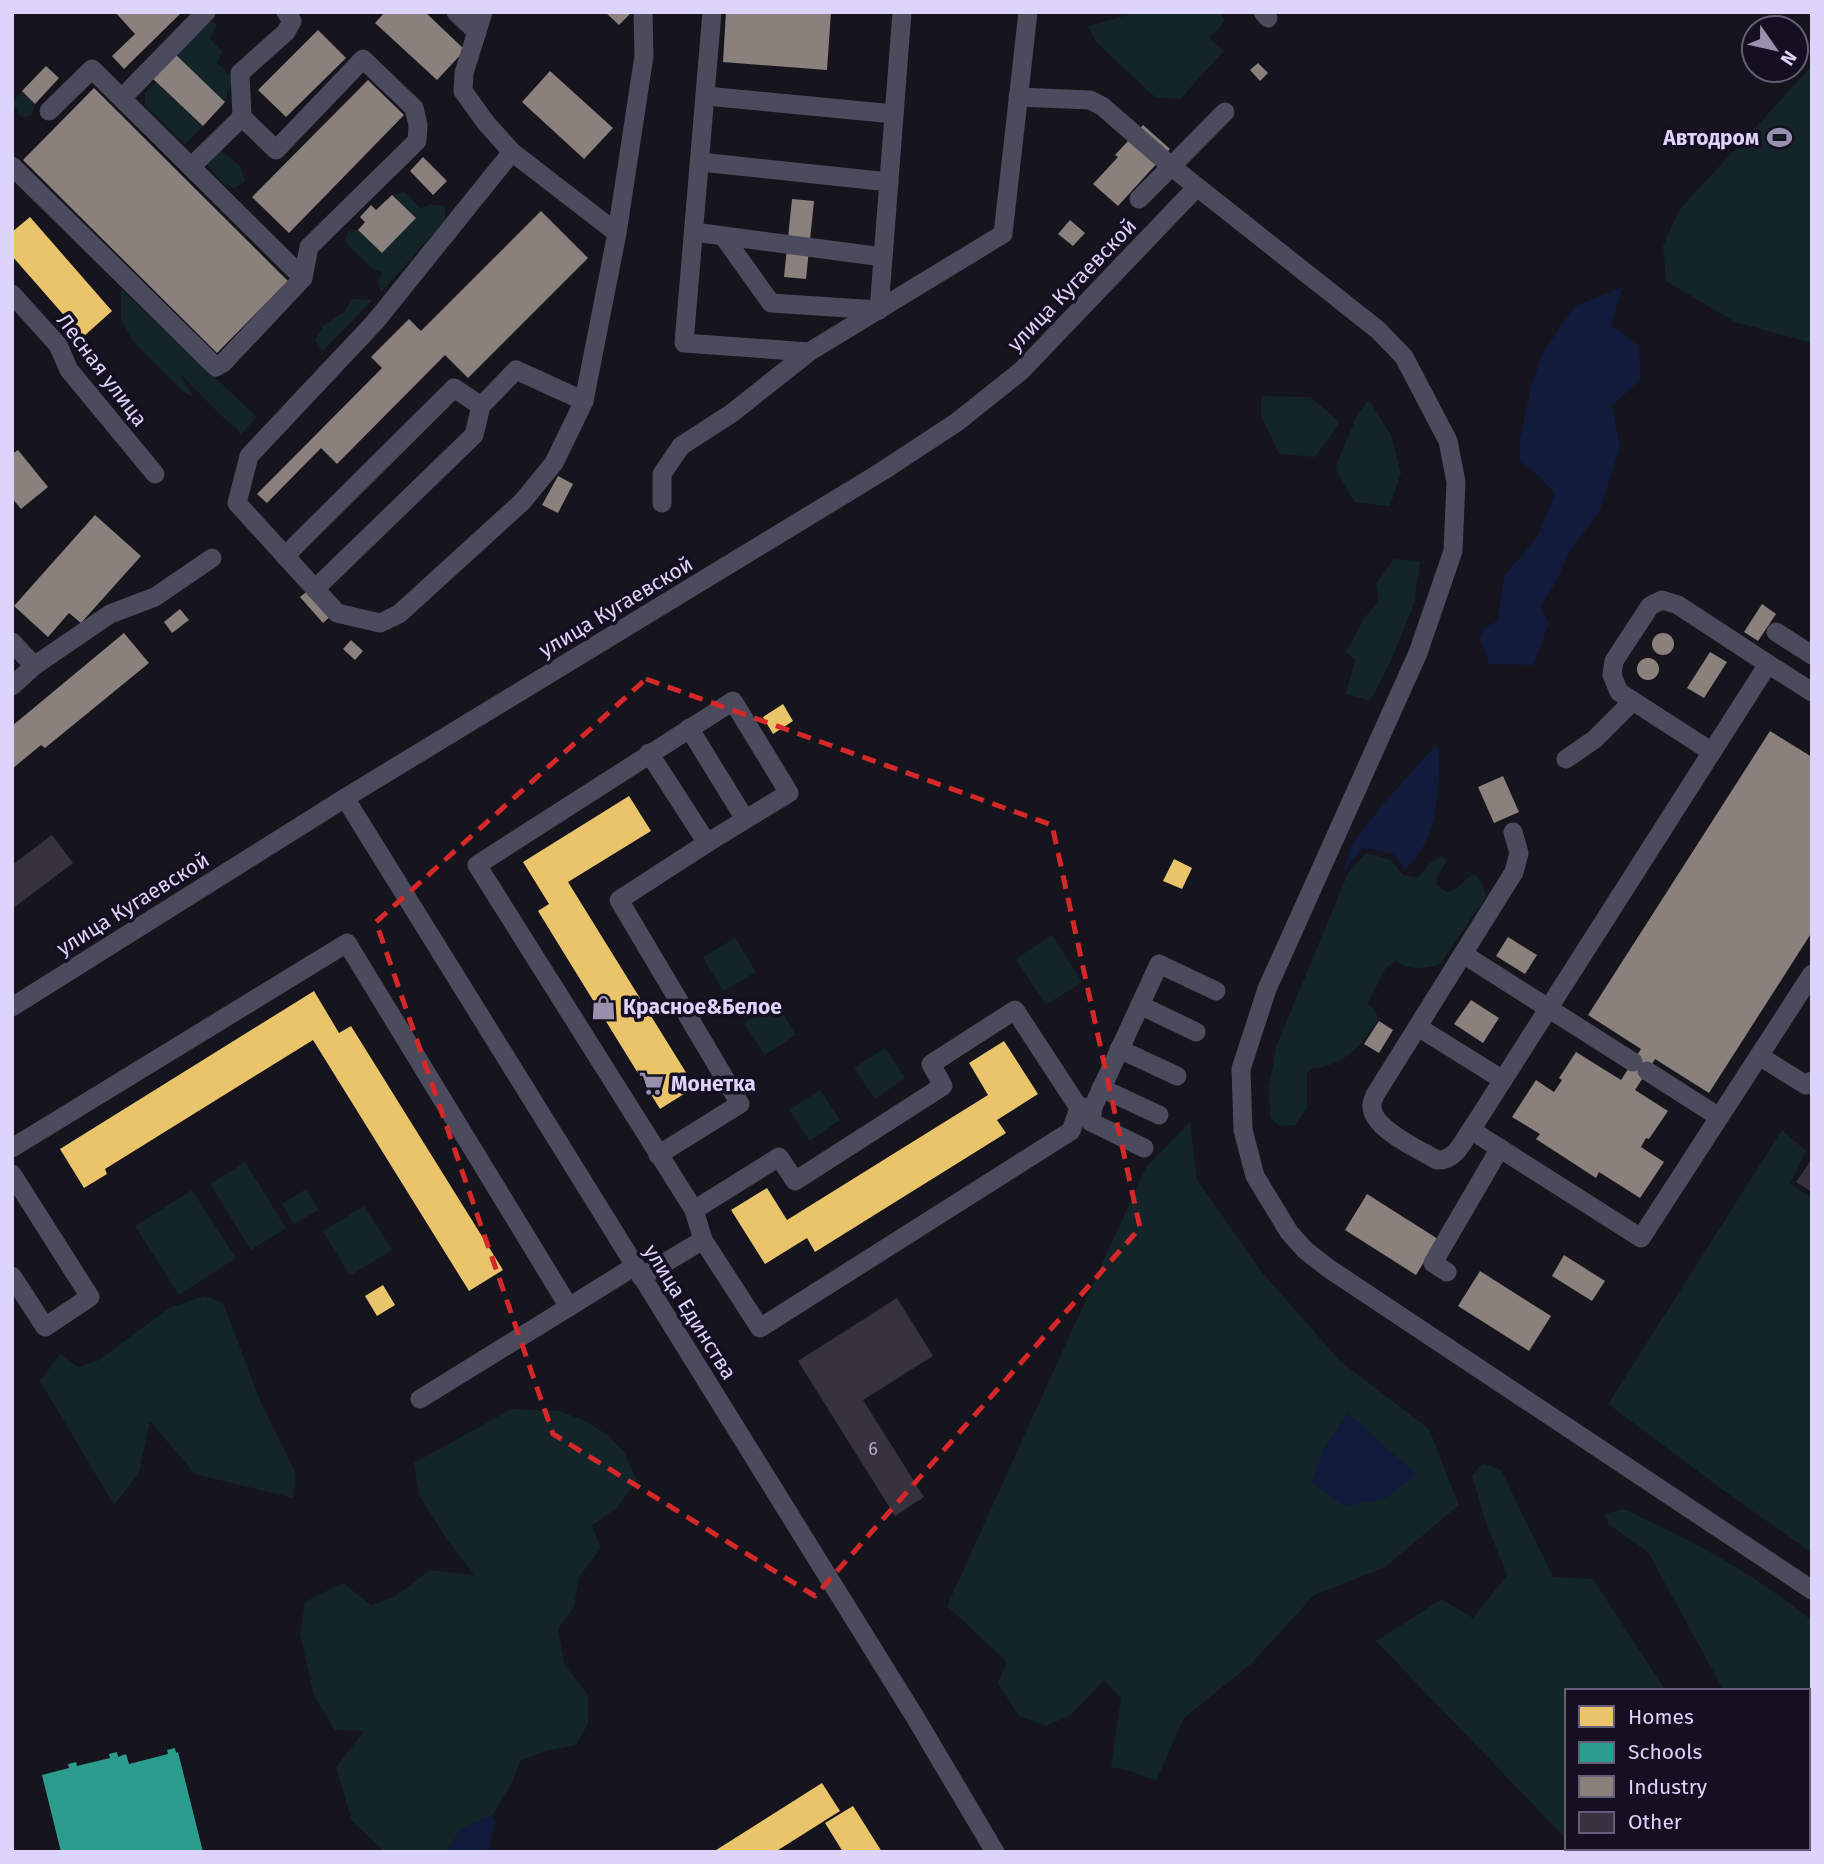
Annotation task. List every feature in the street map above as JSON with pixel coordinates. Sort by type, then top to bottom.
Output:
[{"type":"street","points":[[122,98],[206,12]]},
{"type":"street","points":[[12,166],[216,368],[303,278],[309,247],[417,141],[418,125],[414,108],[363,59],[276,149],[242,117],[240,73],[286,32],[292,20],[286,12]]},
{"type":"street","points":[[456,12],[477,32]]},
{"type":"street","points":[[483,12],[464,73],[463,91],[486,123],[512,152],[617,233]]},
{"type":"street","points":[[512,152],[375,322],[249,456],[237,503],[337,613],[380,623],[399,614],[522,502],[554,463],[584,401],[617,233],[645,56],[643,12]]},
{"type":"street","points":[[712,12],[684,343],[809,352]]},
{"type":"street","points":[[879,310],[902,12]]},
{"type":"street","points":[[662,503],[662,474],[681,446],[732,413],[809,352],[1003,234],[1028,12]]},
{"type":"street","points":[[50,111],[92,69],[303,278]]},
{"type":"street","points":[[706,96],[894,114]]},
{"type":"street","points":[[1018,97],[1090,100],[1102,106],[1172,167],[1378,330],[1404,357],[1448,440],[1456,482],[1453,551],[1418,653],[1267,989],[1241,1069],[1243,1130],[1255,1176],[1289,1233],[1328,1268],[1812,1590]]},
{"type":"street","points":[[1139,199],[1225,112]]},
{"type":"street","points":[[191,167],[242,117]]},
{"type":"street","points":[[700,162],[889,182]]},
{"type":"street","name":"улица Кугаевской","points":[[12,1007],[345,798],[881,472],[957,422],[1021,372],[1197,187]]},
{"type":"street","points":[[694,232],[883,257]]},
{"type":"street","points":[[723,236],[771,303],[879,310]]},
{"type":"street","name":"Лесная улица","points":[[12,294],[58,345],[69,370],[155,474]]},
{"type":"street","points":[[315,589],[474,435],[481,406],[516,370],[584,401]]},
{"type":"street","points":[[285,556],[454,388],[481,406]]},
{"type":"street","points":[[12,686],[34,666],[110,614],[155,597],[212,558]]},
{"type":"street","points":[[1712,752],[1619,692],[1612,675],[1614,661],[1650,607],[1662,600],[1678,605],[1806,688],[1812,665]]},
{"type":"street","points":[[1776,632],[1812,654]]},
{"type":"street","points":[[12,642],[34,666]]},
{"type":"street","points":[[1513,832],[1519,853],[1514,872],[1375,1095],[1372,1106],[1374,1116],[1382,1127],[1437,1160],[1446,1161],[1455,1155],[1768,664]]},
{"type":"street","points":[[658,1155],[740,1104],[620,900],[789,793],[733,701],[477,865],[658,1155],[694,1210],[703,1240],[760,1328],[1071,1131],[1101,1088],[1159,964],[1216,991]]},
{"type":"street","points":[[1566,759],[1595,739],[1632,702]]},
{"type":"street","points":[[689,728],[745,820]]},
{"type":"street","points":[[649,753],[707,843]]},
{"type":"street","name":"улица Единства","points":[[345,798],[915,1717],[995,1852]]},
{"type":"street","points":[[12,1148],[347,943],[569,1307]]},
{"type":"street","points":[[1463,954],[1719,1117]]},
{"type":"street","points":[[1471,1130],[1641,1238],[1812,974]]},
{"type":"street","points":[[1140,1005],[1196,1032]]},
{"type":"street","points":[[694,1210],[779,1157],[796,1181],[943,1086],[931,1064],[1015,1010],[1086,1107],[1091,1122],[1144,1148]]},
{"type":"street","points":[[1418,1027],[1503,1080]]},
{"type":"street","points":[[1119,1049],[1177,1076]]},
{"type":"street","points":[[1759,1056],[1807,1085],[1812,1081]]},
{"type":"street","points":[[1101,1088],[1159,1115]]},
{"type":"street","points":[[1447,1272],[1433,1263],[1500,1148]]},
{"type":"street","points":[[12,1174],[90,1297],[45,1327],[12,1276]]},
{"type":"street","points":[[420,1399],[569,1307],[703,1240]]},
{"type":"highlighted area","points":[[646,679],[1052,825],[1140,1228],[815,1596],[553,1434],[376,922]]},
{"type":"shaded area","points":[[1138,12],[1220,12],[1225,21],[1209,38],[1224,51],[1180,99],[1156,98],[1096,42],[1088,26]]},
{"type":"shaded area","points":[[209,21],[217,24],[210,39],[222,51],[217,63],[234,78],[225,102],[174,53]]},
{"type":"shaded area","name":"Автодром","points":[[1812,66],[1812,343],[1735,322],[1666,281],[1663,246],[1679,210],[1795,84],[1810,84]]},
{"type":"shaded area","points":[[156,82],[203,126],[185,144],[145,105],[145,93]]},
{"type":"shaded area","points":[[22,91],[35,104],[31,116],[21,117],[12,103]]},
{"type":"shaded area","points":[[219,149],[240,166],[245,181],[234,189],[221,181],[206,164]]},
{"type":"shaded area","points":[[405,192],[421,209],[430,204],[445,206],[445,221],[381,292],[378,282],[382,272],[374,270],[345,242],[348,230],[358,230],[382,253],[416,218],[392,195]]},
{"type":"shaded area","points":[[121,289],[257,417],[240,435],[238,429],[179,373],[193,396],[185,393],[133,341],[121,319]]},
{"type":"shaded area","points":[[352,299],[372,300],[323,351],[315,340],[324,325],[344,312]]},
{"type":"shaded area","points":[[1261,396],[1310,397],[1340,422],[1315,457],[1279,454],[1261,416]]},
{"type":"shaded area","points":[[1369,400],[1391,435],[1401,473],[1390,506],[1354,502],[1335,468],[1358,413]]},
{"type":"shaded area","points":[[1394,559],[1420,561],[1414,604],[1389,665],[1370,701],[1346,694],[1355,660],[1346,652],[1365,617],[1379,602],[1376,584]]},
{"type":"shaded area","points":[[1366,853],[1391,860],[1403,875],[1418,878],[1430,863],[1442,856],[1448,860],[1437,876],[1437,885],[1447,892],[1474,874],[1482,883],[1486,897],[1440,964],[1417,968],[1395,961],[1385,969],[1368,1003],[1375,1010],[1378,1020],[1365,1038],[1343,1059],[1313,1068],[1307,1073],[1307,1108],[1295,1125],[1280,1126],[1270,1118],[1269,1088],[1276,1047],[1348,873]]},
{"type":"shaded area","points":[[1052,935],[1082,982],[1046,1005],[1016,959]]},
{"type":"shaded area","points":[[735,938],[756,972],[723,991],[703,957]]},
{"type":"shaded area","points":[[776,1003],[796,1035],[765,1055],[744,1023]]},
{"type":"shaded area","points":[[885,1048],[905,1078],[875,1099],[854,1068]]},
{"type":"shaded area","points":[[820,1090],[840,1120],[810,1141],[789,1110]]},
{"type":"shaded area","points":[[1190,1122],[1197,1180],[1261,1271],[1340,1361],[1429,1429],[1459,1505],[1384,1568],[1314,1595],[1251,1664],[1184,1718],[1156,1781],[1131,1771],[1111,1767],[1121,1698],[1104,1680],[1071,1715],[1046,1726],[1018,1715],[998,1683],[1007,1662],[947,1606],[1146,1167]]},
{"type":"shaded area","points":[[1782,1130],[1806,1151],[1790,1184],[1812,1198],[1812,1553],[1608,1404]]},
{"type":"shaded area","points":[[245,1162],[286,1228],[251,1250],[210,1184]]},
{"type":"shaded area","points":[[306,1189],[319,1210],[294,1224],[282,1204]]},
{"type":"shaded area","points":[[192,1190],[236,1258],[179,1295],[135,1226]]},
{"type":"shaded area","points":[[364,1206],[392,1250],[350,1276],[323,1231]]},
{"type":"shaded area","points":[[205,1296],[223,1303],[260,1400],[296,1473],[293,1498],[195,1474],[150,1421],[139,1473],[114,1505],[40,1381],[60,1354],[78,1367],[99,1360],[169,1308]]},
{"type":"shaded area","points":[[512,1409],[560,1411],[587,1422],[609,1436],[624,1452],[637,1480],[617,1508],[592,1525],[601,1548],[579,1577],[574,1607],[558,1629],[564,1664],[588,1695],[588,1724],[576,1745],[545,1751],[520,1761],[512,1783],[492,1816],[462,1828],[446,1852],[385,1852],[352,1821],[336,1767],[364,1731],[335,1730],[314,1696],[300,1634],[305,1602],[343,1583],[371,1605],[394,1597],[430,1570],[474,1575],[446,1538],[419,1495],[414,1463]]},
{"type":"shaded area","points":[[1482,1463],[1501,1470],[1553,1577],[1593,1579],[1665,1689],[1565,1689],[1565,1838],[1376,1641],[1442,1599],[1473,1618],[1507,1575],[1486,1523],[1472,1476]]},
{"type":"shaded area","points":[[1623,1509],[1673,1533],[1745,1573],[1812,1621],[1812,1852],[1803,1852],[1810,1850],[1810,1689],[1723,1689],[1648,1552],[1608,1524],[1605,1514]]},
{"type":"shaded area","points":[[1576,1850],[1781,1852],[1578,1852]]},
{"type":"water","points":[[1623,287],[1611,325],[1639,346],[1641,380],[1612,405],[1620,447],[1600,511],[1570,551],[1555,584],[1541,605],[1549,624],[1533,665],[1489,664],[1480,638],[1484,628],[1498,621],[1504,576],[1537,537],[1555,494],[1520,461],[1520,438],[1531,387],[1543,352],[1575,306]]},
{"type":"water","points":[[1435,746],[1439,749],[1435,814],[1425,844],[1416,857],[1405,869],[1394,854],[1363,848],[1343,872],[1352,844],[1383,804]]},
{"type":"water","points":[[1348,1413],[1417,1475],[1384,1499],[1344,1506],[1311,1482],[1325,1447]]},
{"type":"water","points":[[492,1816],[495,1824],[488,1852],[446,1852],[462,1828]]},
{"type":"building: Homes","points":[[30,217],[112,311],[83,337],[12,256],[12,232]]},
{"type":"building: Homes","points":[[783,704],[793,721],[773,734],[763,717]]},
{"type":"building: Homes","points":[[629,796],[651,831],[568,882],[695,1087],[660,1109],[538,911],[549,904],[523,862]]},
{"type":"building: Homes","points":[[1174,859],[1192,868],[1182,889],[1163,881]]},
{"type":"building: Homes","points":[[314,991],[339,1033],[351,1026],[503,1270],[469,1291],[313,1040],[105,1169],[107,1174],[84,1188],[60,1149]]},
{"type":"building: Homes","points":[[1004,1041],[1038,1094],[997,1120],[1006,1133],[815,1252],[807,1238],[765,1264],[731,1210],[767,1188],[787,1220],[988,1095],[969,1063]]},
{"type":"building: Homes","points":[[383,1285],[395,1305],[377,1316],[365,1296]]},
{"type":"building: Homes","points":[[822,1783],[840,1811],[775,1852],[713,1852]]},
{"type":"building: Homes","points":[[853,1806],[882,1852],[843,1852],[825,1823]]},
{"type":"building: Schools","points":[[175,1748],[203,1852],[61,1852],[42,1775],[69,1768],[68,1764],[76,1762],[77,1766],[110,1758],[109,1754],[117,1752],[118,1757],[126,1754],[129,1764],[168,1754],[167,1750]]},
{"type":"building: Industry","points":[[115,12],[182,12],[124,69],[112,56],[135,34]]},
{"type":"building: Industry","points":[[385,12],[425,12],[465,50],[437,80],[375,23]]},
{"type":"building: Industry","points":[[605,12],[628,12],[630,14],[619,25]]},
{"type":"building: Industry","points":[[726,12],[831,12],[827,70],[723,62]]},
{"type":"building: Industry","points":[[318,30],[346,58],[286,117],[258,90]]},
{"type":"building: Industry","points":[[174,53],[225,102],[203,126],[151,77]]},
{"type":"building: Industry","points":[[1258,63],[1268,73],[1260,81],[1250,70]]},
{"type":"building: Industry","points":[[46,66],[59,78],[35,104],[22,91]]},
{"type":"building: Industry","points":[[550,71],[613,128],[584,159],[522,102]]},
{"type":"building: Industry","points":[[368,80],[404,115],[289,233],[252,197]]},
{"type":"building: Industry","points":[[94,88],[288,281],[217,353],[23,160]]},
{"type":"building: Industry","points":[[1143,125],[1170,149],[1118,206],[1093,184]]},
{"type":"building: Industry","points":[[423,157],[447,181],[433,195],[410,171]]},
{"type":"building: Industry","points":[[392,195],[416,218],[382,253],[358,230],[365,222],[360,217],[371,205],[376,210]]},
{"type":"building: Industry","points":[[792,199],[814,201],[806,279],[784,277]]},
{"type":"building: Industry","points":[[541,211],[588,258],[468,378],[445,355],[337,464],[321,448],[267,503],[257,494],[382,368],[371,357],[409,319],[421,331]]},
{"type":"building: Industry","points":[[1070,220],[1085,233],[1073,246],[1058,234]]},
{"type":"building: Industry","points":[[18,450],[48,487],[21,509],[12,498],[12,454]]},
{"type":"building: Industry","points":[[558,476],[573,484],[558,513],[542,505]]},
{"type":"building: Industry","points":[[95,515],[141,556],[81,623],[69,613],[48,637],[14,606]]},
{"type":"building: Industry","points":[[310,589],[333,614],[323,623],[300,597]]},
{"type":"building: Industry","points":[[1762,604],[1776,614],[1758,641],[1744,632]]},
{"type":"building: Industry","points":[[180,609],[189,620],[172,633],[164,622]]},
{"type":"building: Industry","points":[[124,633],[149,663],[45,748],[41,745],[12,769],[12,726]]},
{"type":"building: Industry","points":[[1663,633],[1671,636],[1674,644],[1671,652],[1663,655],[1655,652],[1652,644],[1655,636]]},
{"type":"building: Industry","points":[[351,640],[363,651],[355,660],[343,649]]},
{"type":"building: Industry","points":[[1710,652],[1727,662],[1704,698],[1687,688]]},
{"type":"building: Industry","points":[[1648,658],[1656,661],[1659,669],[1656,677],[1648,680],[1640,677],[1637,669],[1640,661]]},
{"type":"building: Industry","points":[[1770,731],[1812,757],[1812,932],[1709,1093],[1655,1059],[1635,1090],[1668,1111],[1641,1147],[1664,1162],[1640,1198],[1599,1172],[1596,1178],[1536,1139],[1540,1134],[1512,1117],[1536,1080],[1554,1092],[1562,1080],[1559,1078],[1576,1052],[1621,1080],[1641,1049],[1588,1015]]},
{"type":"building: Industry","points":[[1503,776],[1519,812],[1494,823],[1478,787]]},
{"type":"building: Industry","points":[[1508,937],[1537,955],[1525,974],[1496,956]]},
{"type":"building: Industry","points":[[1471,1000],[1499,1018],[1483,1043],[1454,1024]]},
{"type":"building: Industry","points":[[1379,1021],[1393,1030],[1379,1053],[1364,1044]]},
{"type":"building: Industry","points":[[1367,1194],[1438,1239],[1416,1275],[1345,1230]]},
{"type":"building: Industry","points":[[1564,1255],[1605,1281],[1592,1301],[1552,1276]]},
{"type":"building: Industry","points":[[1480,1271],[1551,1316],[1529,1351],[1458,1306]]},
{"type":"building: Other","points":[[52,835],[73,863],[12,909],[12,865]]},
{"type":"building: Other","points":[[1812,1159],[1812,1192],[1796,1182]]},
{"type":"building: Other","points":[[897,1298],[933,1356],[863,1400],[924,1497],[895,1516],[798,1361]]},
{"type":"place","name":"Автодром","points":[[1779,138]]},
{"type":"place","name":"Красное&Белое","points":[[603,1007]]},
{"type":"place","name":"Монетка","points":[[651,1084]]}]
